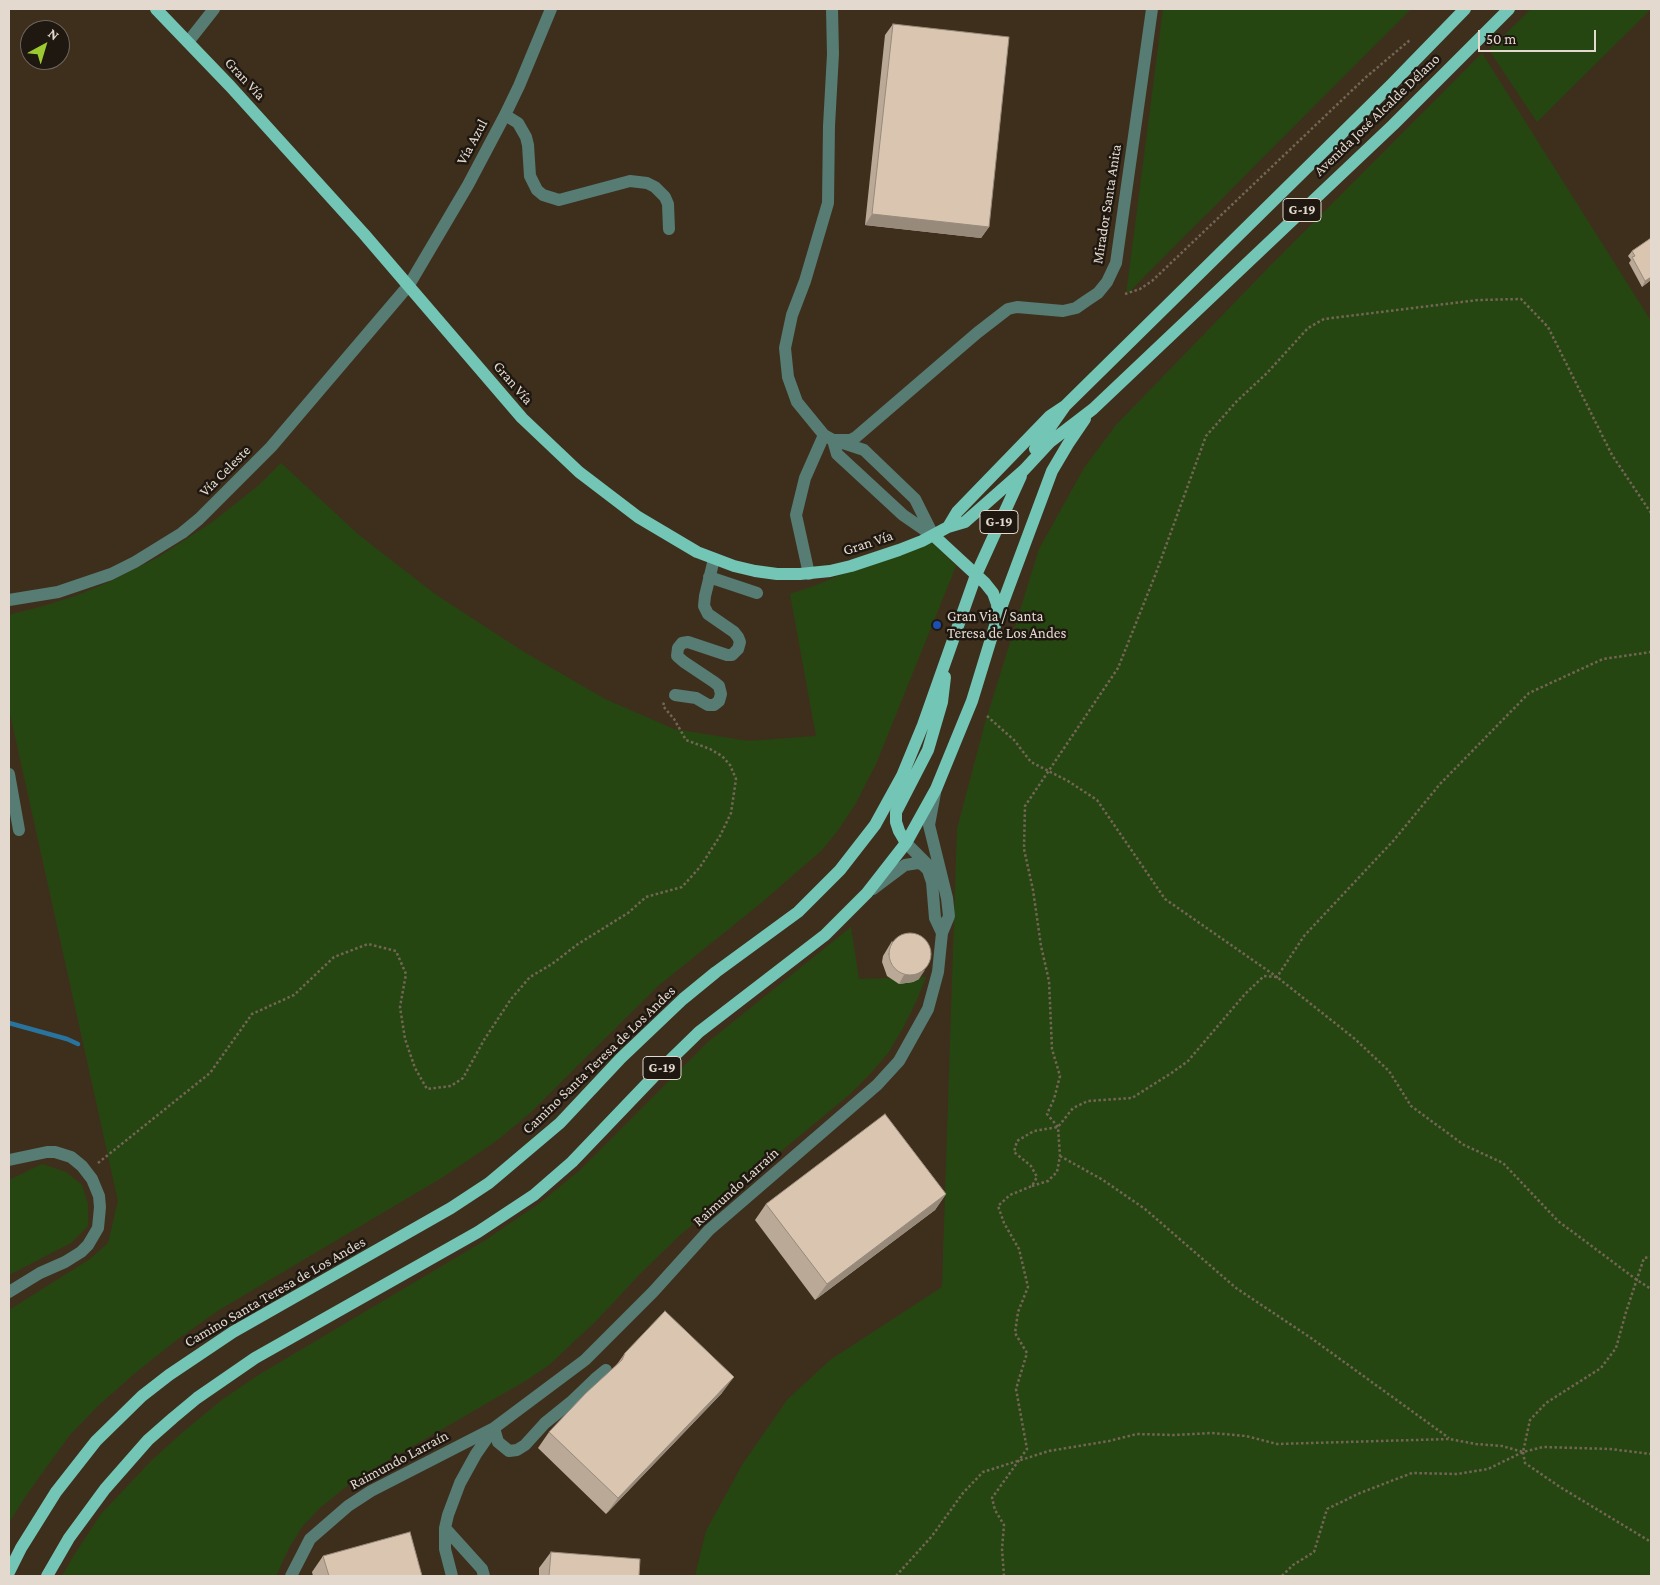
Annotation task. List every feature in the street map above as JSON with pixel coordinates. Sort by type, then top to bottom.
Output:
[{"type":"main road","name":"Gran Vía","points":[[156,9],[255,114],[409,285],[522,418],[580,472],[631,512],[697,552],[755,571],[777,574],[809,574],[851,566],[899,550],[948,526],[965,522],[1024,470],[1050,442],[1092,409]]},
{"type":"main road","name":"Avenida José Alcalde Délano","points":[[1065,406],[1392,84],[1465,9]]},
{"type":"main road","name":"Avenida José Alcalde Délano","points":[[1092,409],[1393,125],[1509,9]]},
{"type":"main road","name":"Gran Vía","points":[[948,526],[957,512],[978,493],[1050,416],[1065,406]]},
{"type":"main road","name":"Camino Santa Teresa de Los Andes","points":[[9,1572],[21,1548],[56,1492],[96,1441],[142,1396],[233,1332],[451,1208],[489,1183],[560,1123],[621,1058],[683,999],[716,972],[774,930],[820,892],[859,848],[889,801],[913,751],[976,574],[1024,470],[1043,437],[1065,406]]},
{"type":"main road","name":"G-19","points":[[47,1576],[74,1530],[104,1489],[148,1440],[197,1398],[255,1358],[478,1232],[534,1195],[572,1162],[661,1068],[699,1032],[825,935],[867,893],[906,843],[936,789],[972,701],[998,616],[1052,471],[1092,409]]},
{"type":"main road","points":[[933,535],[976,574],[993,593],[997,604],[998,616]]},
{"type":"main road","points":[[906,843],[896,822],[896,812],[928,750],[937,724],[942,702],[946,657]]},
{"type":"street","points":[[188,42],[214,9]]},
{"type":"street","name":"Vía Azul","points":[[409,285],[468,185],[505,115],[551,9]]},
{"type":"street","points":[[832,9],[833,54],[828,126],[828,203],[805,282],[792,315],[785,348],[788,377],[797,402],[828,437],[837,454],[903,515],[933,535]]},
{"type":"street","name":"Mirador Santa Anita","points":[[828,437],[850,440],[856,437],[977,333],[1008,309],[1017,307],[1063,311],[1076,308],[1098,293],[1108,282],[1116,263],[1152,9]]},
{"type":"street","points":[[505,115],[518,124],[526,137],[530,176],[537,190],[543,195],[559,200],[630,181],[647,183],[661,191],[665,197],[668,204],[669,229]]},
{"type":"street","name":"Vía Celeste","points":[[9,600],[58,592],[111,574],[136,562],[182,533],[215,504],[271,447],[409,285]]},
{"type":"street","points":[[828,437],[864,450],[915,499],[933,535]]},
{"type":"street","points":[[809,574],[796,515],[805,478],[828,437]]},
{"type":"street","points":[[675,695],[696,698],[708,705],[714,705],[719,701],[721,694],[719,686],[677,656],[678,648],[682,643],[688,642],[727,655],[732,654],[738,649],[740,642],[738,637],[734,632],[708,614],[704,606],[704,596],[714,559]]},
{"type":"street","points":[[709,578],[757,593]]},
{"type":"street","points":[[9,774],[19,830]]},
{"type":"street","name":"Raimundo Larraín","points":[[291,1576],[310,1539],[348,1506],[371,1491],[494,1428],[585,1360],[653,1292],[709,1230],[877,1085],[899,1061],[928,1009],[938,972],[942,933],[949,916],[947,898],[929,825],[936,789]]},
{"type":"street","name":"Raimundo Larraín","points":[[906,843],[930,866],[935,918],[942,933]]},
{"type":"street","points":[[867,893],[898,869],[910,863],[923,865],[928,870],[932,882]]},
{"type":"street","points":[[9,1160],[38,1153],[55,1152],[70,1157],[87,1172],[96,1187],[100,1207],[100,1218],[94,1236],[85,1248],[73,1258],[40,1273],[9,1292]]},
{"type":"street","points":[[494,1428],[498,1442],[509,1451],[517,1450],[525,1445],[545,1423],[572,1402],[606,1370]]},
{"type":"street","name":"Raimundo Larraín","points":[[452,1576],[445,1549],[445,1528],[448,1515],[460,1483],[476,1454],[494,1428]]},
{"type":"street","points":[[445,1528],[482,1569],[484,1576]]},
{"type":"path","points":[[1125,294],[1140,289],[1152,281],[1365,78],[1410,40]]},
{"type":"path","points":[[1004,1576],[1002,1549],[1004,1526],[995,1510],[992,1498],[1027,1449],[1016,1389],[1028,1353],[1015,1333],[1018,1312],[1028,1287],[1019,1249],[1004,1223],[998,1206],[1010,1195],[1048,1181],[1057,1172],[1060,1156],[1058,1127],[1047,1114],[1054,1099],[1060,1076],[1052,1049],[1048,981],[1033,890],[1024,849],[1025,806],[1118,668],[1156,573],[1206,436],[1236,402],[1267,373],[1308,328],[1324,319],[1478,300],[1521,299],[1548,326],[1612,455],[1651,513]]},
{"type":"path","points":[[1277,977],[1304,936],[1394,840],[1440,784],[1529,693],[1603,659],[1651,652]]},
{"type":"path","points":[[87,1172],[210,1072],[252,1014],[294,995],[334,957],[368,944],[396,951],[406,974],[400,1007],[401,1015],[415,1068],[426,1089],[450,1086],[463,1078],[484,1040],[512,999],[530,977],[628,913],[646,897],[682,887],[700,867],[720,836],[731,814],[736,779],[730,765],[722,756],[710,749],[686,740],[674,719],[662,706],[664,700],[675,695]]},
{"type":"path","points":[[987,716],[1014,740],[1031,762],[1068,781],[1098,800],[1164,899],[1277,977],[1356,1039],[1389,1070],[1411,1106],[1464,1145],[1503,1163],[1558,1221],[1651,1289]]},
{"type":"path","points":[[1032,1186],[1037,1177],[1031,1166],[1014,1152],[1017,1141],[1034,1131],[1058,1127],[1073,1108],[1088,1101],[1132,1098],[1188,1061],[1245,994],[1264,976],[1277,977]]},
{"type":"path","points":[[1060,1156],[1104,1180],[1145,1209],[1236,1288],[1311,1338],[1450,1439]]},
{"type":"path","points":[[1651,1257],[1644,1258],[1616,1348],[1601,1368],[1546,1403],[1530,1420],[1523,1452],[1525,1463],[1560,1487],[1651,1542]]},
{"type":"path","points":[[896,1576],[932,1536],[963,1493],[983,1472],[1049,1452],[1137,1434],[1174,1436],[1212,1433],[1246,1436],[1276,1444],[1450,1439],[1502,1446],[1523,1452]]},
{"type":"path","points":[[1282,1576],[1293,1565],[1314,1552],[1327,1509],[1360,1492],[1412,1473],[1457,1474],[1488,1469],[1523,1452],[1543,1447],[1610,1449],[1651,1454]]},
{"type":"green space","points":[[1163,9],[1411,9],[1126,295]]},
{"type":"green space","points":[[1531,9],[1651,9],[1537,122],[1489,50]]},
{"type":"green space","points":[[1482,53],[1651,321],[1651,1576],[695,1576],[706,1531],[742,1465],[787,1400],[830,1360],[942,1287],[957,829],[985,723],[1039,549],[1084,468],[1116,425],[1270,266]]},
{"type":"green space","points":[[281,463],[359,535],[435,594],[524,652],[605,699],[674,729],[748,741],[816,736],[790,594],[814,586],[928,538],[956,566],[876,764],[856,803],[822,850],[761,903],[658,986],[529,1114],[495,1142],[443,1177],[219,1310],[135,1373],[98,1406],[69,1436],[25,1497],[9,1523],[9,1310],[90,1259],[108,1243],[118,1201],[9,709],[9,615],[78,595],[157,558],[211,523],[259,485]]},
{"type":"green space","points":[[851,927],[859,979],[926,977],[903,1028],[888,1053],[850,1094],[679,1236],[595,1322],[549,1365],[527,1380],[356,1479],[320,1508],[302,1527],[289,1548],[276,1576],[62,1576],[101,1514],[151,1461],[184,1431],[223,1399],[260,1374],[484,1241],[540,1203],[580,1170],[708,1042]]},
{"type":"green space","points":[[42,1164],[66,1172],[82,1185],[88,1204],[88,1226],[71,1243],[9,1275],[9,1180]]},
{"type":"building","points":[[893,24],[1009,37],[989,227],[872,214]]},
{"type":"building","points":[[1651,238],[1651,277],[1645,281],[1632,257],[1635,256],[1632,251]]},
{"type":"building","points":[[914,933],[922,936],[928,942],[931,954],[928,966],[922,972],[906,975],[898,972],[892,966],[889,950],[892,942],[898,936]]},
{"type":"building","points":[[885,1114],[946,1194],[827,1284],[766,1204]]},
{"type":"building","points":[[665,1311],[734,1377],[618,1498],[549,1432],[586,1393],[622,1360],[625,1353]]},
{"type":"building","points":[[410,1532],[422,1576],[329,1576],[323,1556]]},
{"type":"building","points":[[551,1552],[640,1559],[639,1576],[549,1576]]},
{"type":"waterway","points":[[9,1023],[67,1039],[78,1044]]},
{"type":"place","name":"Gran Via / Santa Teresa de Los Andes","points":[[937,625]]}]
